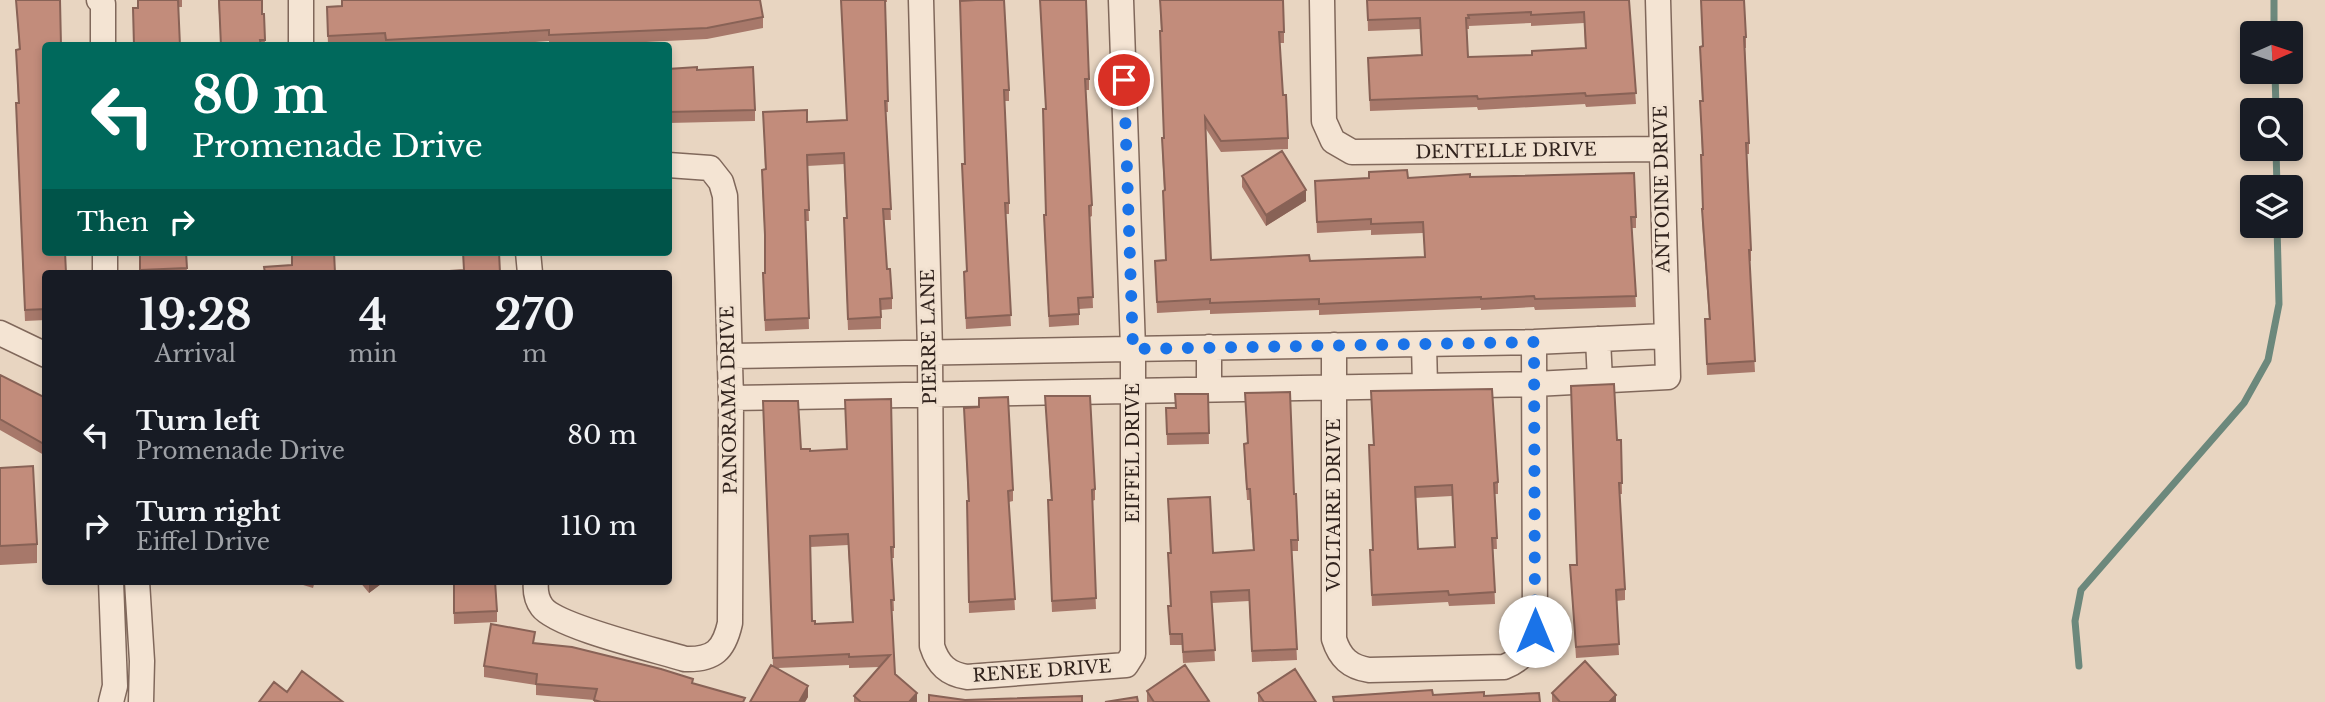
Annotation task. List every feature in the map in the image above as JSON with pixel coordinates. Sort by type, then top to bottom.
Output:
[{"type":"street","points":[[300,42],[301,0]]},
{"type":"street","name":"PIERRE LANE","points":[[921,0],[931,394],[932,646],[936,659],[945,669]]},
{"type":"street","name":"EIFFEL DRIVE","points":[[1121,0],[1133,349],[1133,654]]},
{"type":"street","name":"DENTELLE DRIVE","points":[[1322,0],[1324,121],[1333,141],[1352,152],[1660,149]]},
{"type":"street","name":"ANTOINE DRIVE","points":[[1600,381],[1668,377],[1658,0]]},
{"type":"street","points":[[101,2],[103,42]]},
{"type":"street","name":"PANORAMA DRIVE","points":[[536,585],[535,593],[542,608],[561,621],[685,659],[711,656],[722,647],[727,636],[730,623],[731,398],[725,196],[721,183],[710,167],[672,165]]},
{"type":"street","points":[[0,333],[42,353]]},
{"type":"street","points":[[730,356],[1534,342],[1666,335]]},
{"type":"street","points":[[731,398],[1600,381],[1598,339]]},
{"type":"street","points":[[1534,342],[1535,384]]},
{"type":"street","points":[[1424,344],[1425,386]]},
{"type":"street","name":"VOLTAIRE DRIVE","points":[[1334,345],[1334,639],[1338,652],[1357,668],[1504,667],[1518,661],[1533,644],[1535,384]]},
{"type":"street","points":[[1209,347],[1209,389]]},
{"type":"street","points":[[111,585],[115,686],[111,702]]},
{"type":"street","points":[[137,585],[142,661],[141,702]]},
{"type":"street","points":[[111,615],[139,614]]},
{"type":"street","name":"RENEE DRIVE","points":[[945,669],[967,677],[1126,665],[1133,654]]},
{"type":"building","points":[[16,0],[60,0],[61,42],[42,42],[42,256],[65,256],[66,270],[42,270],[42,309],[25,310],[16,103],[19,103],[16,50],[20,49]]},
{"type":"building","points":[[138,0],[178,0],[180,42],[134,42],[133,8],[138,8]]},
{"type":"building","points":[[219,0],[262,0],[265,40],[221,42]]},
{"type":"building","points":[[342,0],[760,0],[763,17],[707,28],[549,35],[549,30],[386,40],[385,33],[328,36],[327,7],[342,6]]},
{"type":"building","points":[[841,0],[885,0],[888,101],[885,101],[891,209],[883,209],[892,298],[880,299],[881,317],[848,319],[844,153],[807,155],[809,210],[805,210],[809,318],[765,320],[762,170],[766,169],[763,112],[807,110],[807,122],[847,120]]},
{"type":"building","points":[[1004,0],[1009,90],[1004,90],[1009,203],[1005,203],[1011,315],[966,318],[960,1]]},
{"type":"building","points":[[1040,0],[1086,0],[1089,79],[1085,79],[1092,205],[1089,206],[1093,297],[1078,298],[1079,314],[1049,316],[1044,215],[1043,109],[1046,109]]},
{"type":"building","points":[[1160,0],[1283,0],[1284,32],[1279,32],[1288,138],[1221,141],[1205,117],[1211,260],[1309,255],[1310,261],[1425,257],[1423,222],[1371,224],[1371,219],[1317,222],[1315,181],[1369,178],[1369,172],[1407,170],[1408,178],[1470,174],[1470,177],[1634,173],[1636,217],[1631,217],[1636,296],[1535,299],[1534,296],[1481,297],[1319,304],[1319,299],[1157,302],[1155,261],[1166,260]]},
{"type":"building","points":[[1367,0],[1629,0],[1636,93],[1370,100],[1368,58],[1422,55],[1420,18],[1368,20]],"holes":[[[1531,12],[1531,15],[1584,12],[1586,48],[1532,51],[1532,55],[1468,57],[1468,15]]]},
{"type":"building","points":[[1701,0],[1744,0],[1749,143],[1746,143],[1749,250],[1755,361],[1707,364],[1705,319],[1710,319],[1702,209]]},
{"type":"building","points":[[753,67],[755,110],[672,112],[672,69]]},
{"type":"building","points":[[1282,151],[1306,190],[1266,215],[1242,176]]},
{"type":"building","points":[[140,256],[186,256],[187,268],[140,270]]},
{"type":"building","points":[[292,256],[334,256],[335,270],[264,270],[264,267],[292,265]]},
{"type":"building","points":[[463,256],[499,256],[500,270],[464,270]]},
{"type":"building","points":[[0,375],[42,396],[42,443],[0,419]]},
{"type":"building","points":[[1614,384],[1617,440],[1621,440],[1622,483],[1619,483],[1625,589],[1616,590],[1619,644],[1576,647],[1570,565],[1577,565],[1571,386]]},
{"type":"building","points":[[1492,389],[1498,482],[1494,483],[1497,538],[1492,538],[1495,592],[1449,595],[1448,591],[1372,595],[1369,445],[1374,445],[1371,391]],"holes":[[[1452,485],[1455,547],[1418,549],[1415,487]]]},
{"type":"building","points":[[1290,392],[1298,540],[1291,540],[1297,649],[1252,651],[1249,590],[1211,592],[1215,650],[1183,652],[1182,634],[1170,634],[1168,553],[1171,553],[1168,499],[1210,497],[1213,553],[1254,550],[1244,444],[1248,443],[1245,393]]},
{"type":"building","points":[[1175,394],[1208,394],[1209,433],[1167,434],[1166,408],[1176,408]]},
{"type":"building","points":[[1045,396],[1090,396],[1095,489],[1092,490],[1096,598],[1052,601],[1048,500],[1052,500]]},
{"type":"building","points":[[1008,397],[1013,490],[1008,491],[1015,599],[969,602],[969,501],[964,408],[979,407],[979,398]]},
{"type":"building","points":[[891,399],[894,547],[891,547],[894,600],[891,600],[895,674],[917,693],[909,702],[861,702],[854,696],[890,655],[773,658],[763,401],[798,401],[801,449],[810,451],[847,449],[845,400]],"holes":[[[848,534],[853,622],[815,624],[815,621],[812,621],[810,536]]]},
{"type":"building","points":[[33,466],[37,544],[0,546],[0,468]]},
{"type":"building","points":[[454,585],[495,585],[497,611],[454,613]]},
{"type":"building","points":[[491,624],[535,632],[533,643],[572,647],[661,669],[693,679],[692,683],[745,698],[743,702],[601,702],[594,700],[597,689],[536,684],[537,674],[484,666]]},
{"type":"building","points":[[1585,661],[1616,695],[1609,702],[1560,702],[1552,693]]},
{"type":"building","points":[[771,665],[808,686],[799,702],[750,702]]},
{"type":"building","points":[[1185,665],[1209,701],[1154,702],[1147,691]]},
{"type":"building","points":[[1295,669],[1316,702],[1264,702],[1258,693]]},
{"type":"building","points":[[302,671],[343,702],[259,702],[274,682],[287,692]]},
{"type":"building","points":[[1432,690],[1433,695],[1539,693],[1540,702],[1334,702],[1333,697]]},
{"type":"building","points":[[929,695],[965,700],[1082,696],[1082,702],[929,702]]},
{"type":"building","points":[[1137,697],[1138,702],[1105,702]]},
{"type":"waterway","points":[[2274,0],[2274,21]]},
{"type":"waterway","points":[[2275,84],[2276,98]]},
{"type":"waterway","points":[[2276,161],[2277,175]]},
{"type":"waterway","points":[[2079,666],[2075,621],[2081,590],[2244,403],[2268,360],[2279,304],[2277,238]]},
{"type":"route","points":[[1124,80],[1133,349],[1534,342],[1535,631]]}]
